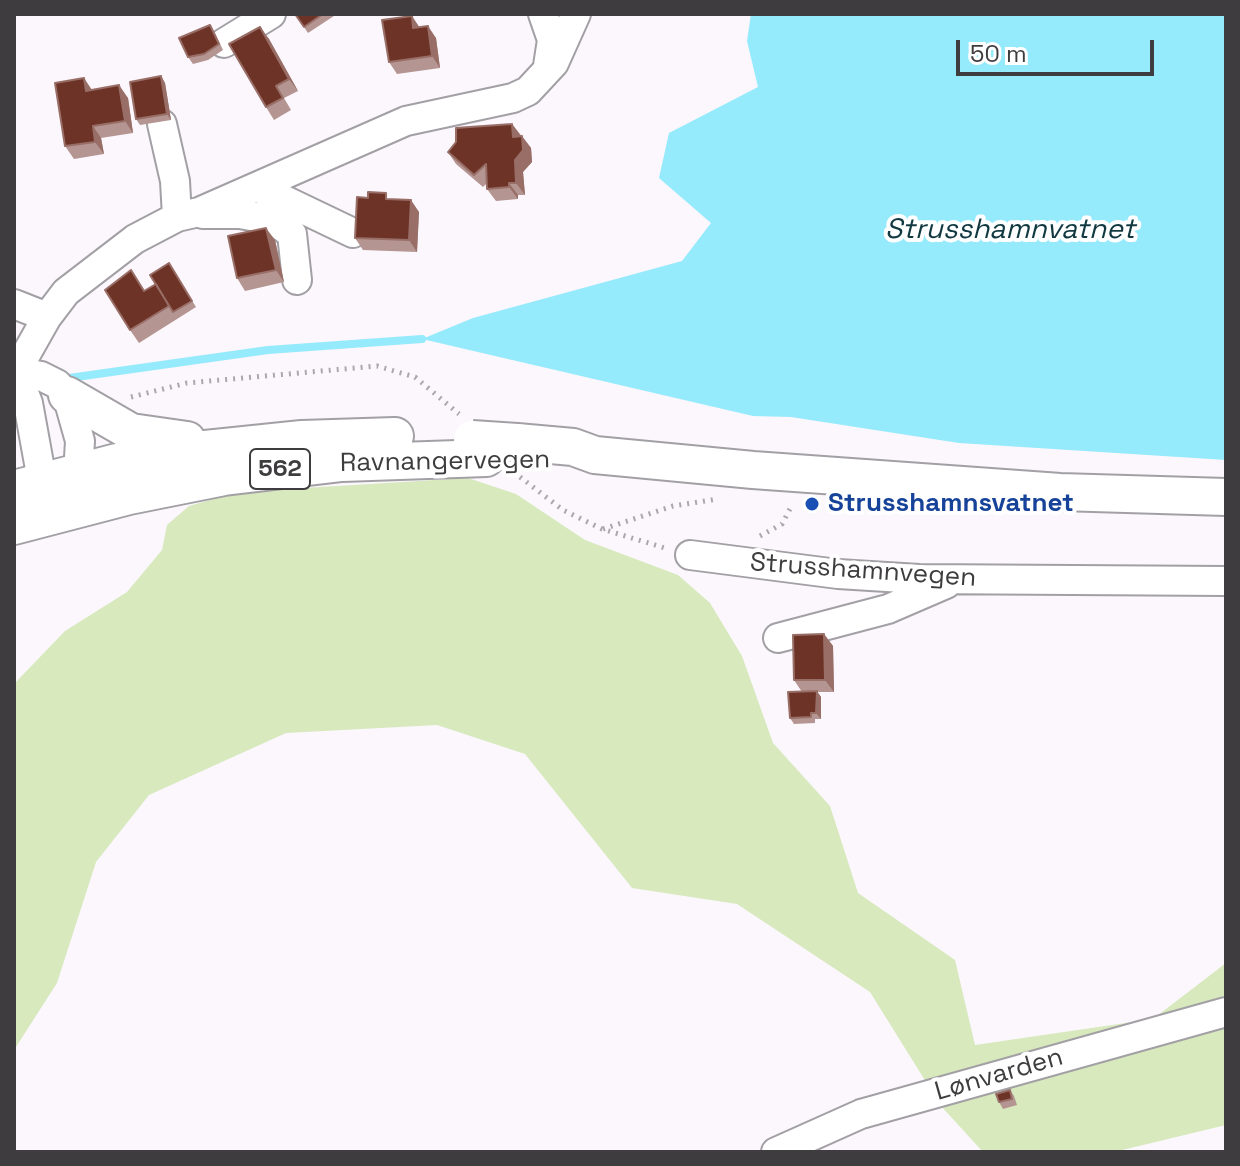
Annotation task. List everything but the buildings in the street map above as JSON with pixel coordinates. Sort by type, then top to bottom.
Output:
[{"type":"main road","name":"562","points":[[67,395],[131,432],[244,444]]},
{"type":"main road","name":"Ravnangervegen","points":[[28,484],[78,471],[244,444],[354,437],[496,449]]},
{"type":"main road","name":"Ravnangervegen","points":[[14,526],[77,508],[186,484],[283,469],[496,449],[573,447],[595,455],[753,470],[1060,492],[1226,497]]},
{"type":"street","points":[[224,43],[271,14]]},
{"type":"street","points":[[543,14],[552,40],[548,71]]},
{"type":"street","points":[[15,371],[41,329],[88,273],[135,239],[406,121],[513,98],[528,91],[548,71],[576,14]]},
{"type":"street","points":[[162,124],[175,181],[188,214]]},
{"type":"street","points":[[257,187],[353,233]]},
{"type":"street","points":[[188,214],[273,220],[292,234],[297,280]]},
{"type":"street","points":[[14,304],[41,329]]},
{"type":"street","points":[[15,371],[41,376],[57,384],[67,395],[80,441],[77,508],[28,484],[28,403],[15,371]]},
{"type":"street","name":"Strusshamnvegen","points":[[690,555],[838,574],[949,580],[1226,581]]},
{"type":"street","points":[[778,638],[888,609],[943,587],[949,580]]},
{"type":"street","name":"Lønvarden","points":[[776,1152],[861,1114],[1226,1012]]},
{"type":"path","points":[[126,399],[187,383],[377,366],[415,377],[563,510],[602,529],[690,555]]},
{"type":"path","points":[[602,529],[673,506],[723,498],[753,470]]},
{"type":"green space","points":[[468,478],[516,494],[585,540],[678,575],[710,603],[742,656],[773,743],[830,806],[858,893],[955,960],[975,1045],[1153,1019],[1226,963],[1226,1125],[1114,1152],[983,1152],[941,1106],[870,992],[737,904],[632,888],[525,754],[437,725],[286,733],[149,795],[96,862],[57,983],[14,1050],[14,684],[65,631],[127,592],[162,550],[167,525],[189,506],[238,492]]},
{"type":"water","name":"Strusshamnvatnet","points":[[751,14],[1226,14],[1226,460],[959,443],[791,417],[753,416],[422,339],[473,318],[682,261],[711,223],[659,178],[669,133],[758,87],[747,41]]},
{"type":"waterway","points":[[62,379],[268,350],[422,339]]},
{"type":"place","name":"Strusshamnsvatnet","points":[[812,504]]}]
